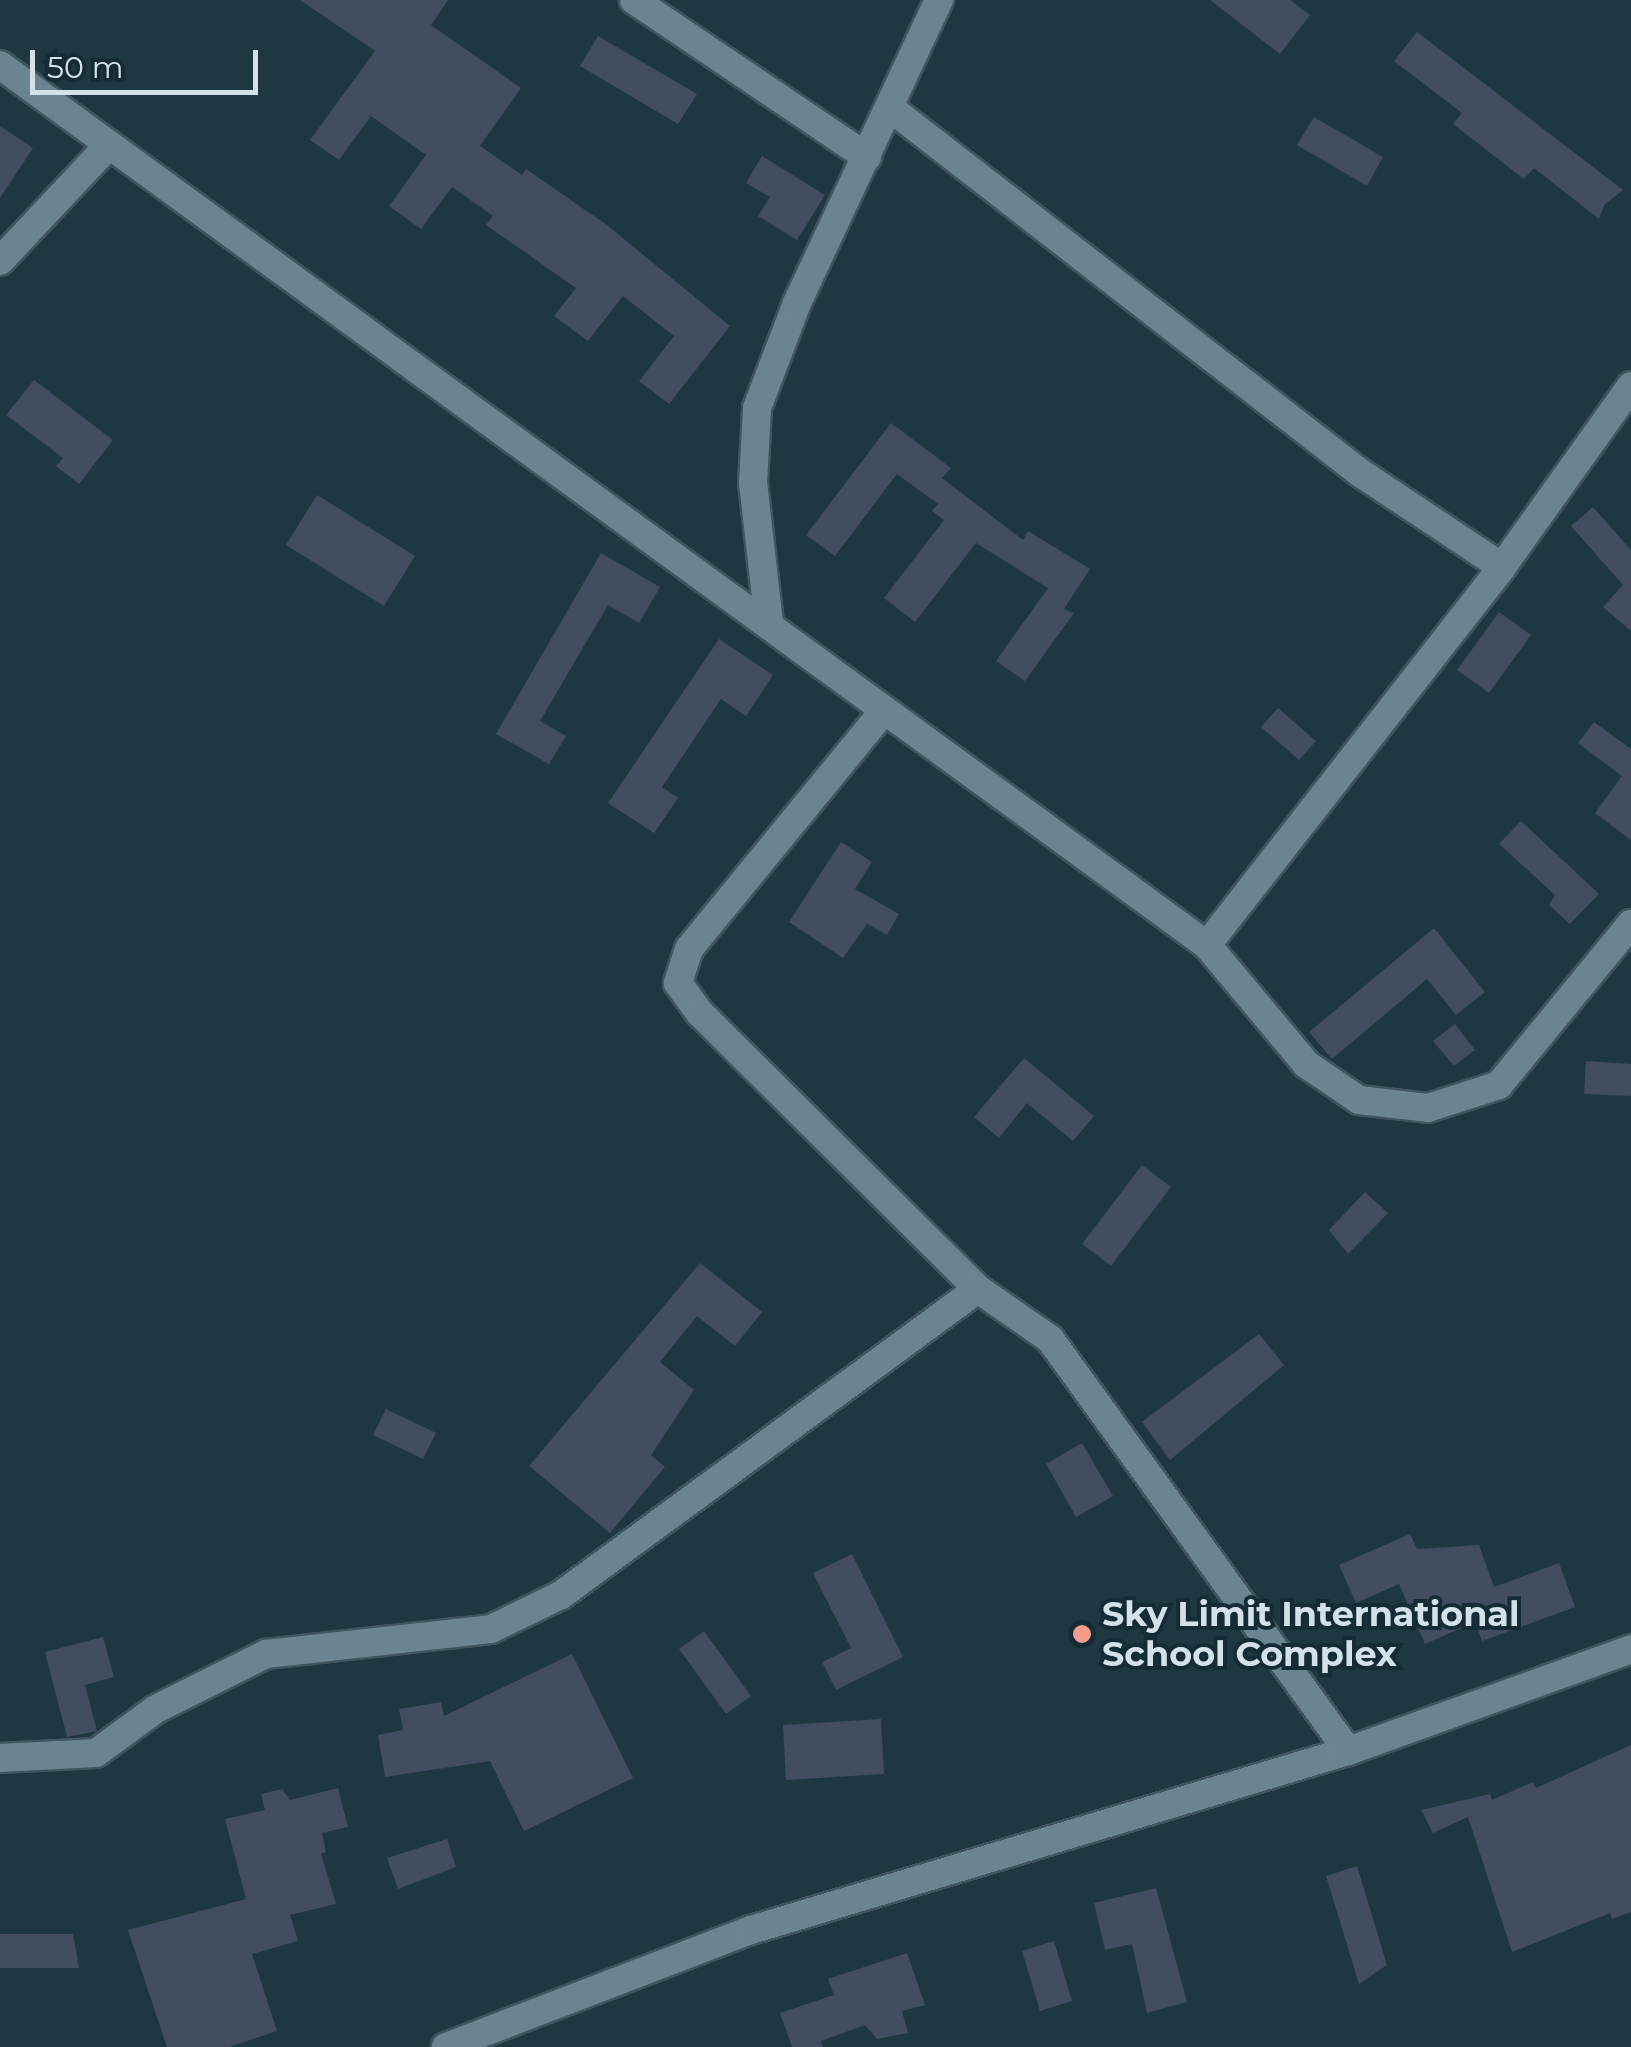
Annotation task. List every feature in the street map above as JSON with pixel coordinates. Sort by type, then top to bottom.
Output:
[{"type":"street","points":[[634,0],[867,157]]},
{"type":"street","points":[[768,624],[753,483],[757,408],[797,302],[939,0]]},
{"type":"street","points":[[0,64],[768,624],[882,712],[1207,945],[1306,1064],[1359,1100],[1428,1108],[1499,1085],[1631,924]]},
{"type":"street","points":[[888,107],[1359,472],[1502,568]]},
{"type":"street","points":[[0,261],[109,145]]},
{"type":"street","points":[[1207,945],[1502,568],[1631,386]]},
{"type":"street","points":[[882,712],[689,949],[678,982],[700,1013],[978,1289],[1050,1339],[1348,1751]]},
{"type":"street","points":[[0,1758],[96,1753],[156,1709],[266,1654],[492,1629],[562,1595],[978,1289]]},
{"type":"street","points":[[446,2047],[751,1930],[1348,1751],[1631,1649]]},
{"type":"building","points":[[300,0],[448,0],[431,25],[521,88],[480,146],[522,175],[526,169],[607,225],[730,326],[669,404],[639,381],[674,336],[623,296],[588,341],[554,316],[576,288],[486,225],[493,216],[452,187],[421,229],[389,206],[426,155],[371,116],[339,160],[310,140],[375,51]]},
{"type":"building","points":[[1210,0],[1290,0],[1310,15],[1280,54]]},
{"type":"building","points":[[1417,32],[1623,190],[1604,205],[1599,219],[1534,168],[1524,179],[1453,124],[1462,113],[1394,61]]},
{"type":"building","points":[[598,36],[697,94],[678,124],[580,66]]},
{"type":"building","points":[[1314,117],[1383,157],[1367,186],[1297,145]]},
{"type":"building","points":[[0,126],[33,148],[0,198]]},
{"type":"building","points":[[762,156],[825,195],[797,240],[758,216],[770,197],[746,183]]},
{"type":"building","points":[[34,380],[113,440],[79,484],[56,466],[63,458],[6,415]]},
{"type":"building","points":[[891,423],[951,468],[942,478],[1023,540],[1028,531],[1090,569],[1064,609],[1074,613],[1025,681],[996,661],[1048,588],[976,543],[915,622],[884,598],[944,520],[932,511],[938,504],[897,474],[835,556],[806,535]]},
{"type":"building","points":[[317,495],[415,556],[384,606],[286,545]]},
{"type":"building","points":[[1593,507],[1631,550],[1631,631],[1603,607],[1623,585],[1571,526]]},
{"type":"building","points":[[601,553],[660,587],[639,623],[608,605],[540,721],[566,736],[549,764],[496,734]]},
{"type":"building","points":[[1499,612],[1531,635],[1489,693],[1457,670]]},
{"type":"building","points":[[719,639],[773,675],[746,716],[721,699],[662,787],[678,798],[654,833],[608,803]]},
{"type":"building","points":[[1278,708],[1316,741],[1299,760],[1261,727]]},
{"type":"building","points":[[1594,722],[1631,749],[1631,840],[1595,813],[1622,776],[1578,743]]},
{"type":"building","points":[[1521,821],[1599,894],[1570,924],[1549,905],[1555,895],[1499,844]]},
{"type":"building","points":[[841,842],[872,862],[855,889],[899,914],[887,935],[867,924],[843,958],[789,922]]},
{"type":"building","points":[[1434,928],[1485,992],[1456,1015],[1427,979],[1332,1059],[1309,1032]]},
{"type":"building","points":[[1455,1024],[1475,1050],[1454,1066],[1433,1041]]},
{"type":"building","points":[[1024,1058],[1094,1116],[1073,1141],[1027,1103],[999,1138],[974,1117]]},
{"type":"building","points":[[1586,1061],[1631,1064],[1631,1096],[1584,1094]]},
{"type":"building","points":[[1142,1165],[1171,1187],[1111,1266],[1082,1244]]},
{"type":"building","points":[[1365,1192],[1388,1213],[1348,1254],[1329,1230]]},
{"type":"building","points":[[700,1263],[762,1312],[735,1346],[697,1316],[660,1362],[694,1390],[651,1455],[665,1467],[610,1533],[529,1466]]},
{"type":"building","points":[[1259,1334],[1284,1365],[1170,1460],[1142,1422]]},
{"type":"building","points":[[386,1409],[436,1433],[423,1459],[373,1435]]},
{"type":"building","points":[[1082,1443],[1113,1496],[1076,1517],[1046,1464]]},
{"type":"building","points":[[1410,1534],[1417,1549],[1479,1545],[1494,1587],[1559,1563],[1575,1607],[1482,1641],[1475,1622],[1425,1644],[1399,1584],[1356,1603],[1339,1565]]},
{"type":"building","points":[[852,1554],[903,1657],[836,1690],[822,1662],[851,1648],[813,1573]]},
{"type":"building","points":[[704,1631],[751,1696],[726,1714],[679,1649]]},
{"type":"building","points":[[103,1637],[114,1677],[85,1685],[97,1731],[67,1737],[45,1652]]},
{"type":"building","points":[[572,1654],[633,1778],[524,1831],[490,1761],[385,1777],[378,1735],[403,1730],[399,1709],[441,1702],[444,1716]]},
{"type":"building","points":[[881,1719],[884,1774],[786,1780],[783,1725]]},
{"type":"building","points":[[1631,1745],[1631,1912],[1612,1919],[1610,1913],[1512,1952],[1468,1817],[1433,1833],[1421,1810],[1490,1794],[1492,1800],[1533,1782],[1536,1788]]},
{"type":"building","points":[[338,1788],[348,1827],[322,1833],[326,1852],[321,1854],[336,1904],[290,1915],[298,1941],[252,1954],[277,2031],[229,2047],[167,2047],[128,1930],[246,1899],[225,1819],[265,1810],[261,1794],[282,1789],[290,1800]]},
{"type":"building","points":[[447,1839],[456,1867],[398,1889],[387,1858]]},
{"type":"building","points":[[1357,1866],[1387,1965],[1359,1984],[1326,1876]]},
{"type":"building","points":[[1156,1888],[1187,2002],[1147,2013],[1132,1944],[1105,1950],[1094,1903]]},
{"type":"building","points":[[0,1934],[73,1934],[79,1968],[0,1968]]},
{"type":"building","points":[[1054,1941],[1072,2001],[1040,2011],[1022,1951]]},
{"type":"building","points":[[907,1953],[925,2005],[902,2011],[908,2033],[877,2039],[865,2025],[821,2041],[823,2047],[792,2047],[780,2013],[834,1995],[828,1979]]},
{"type":"place","name":"Sky Limit International School Complex","points":[[1082,1634]]}]
